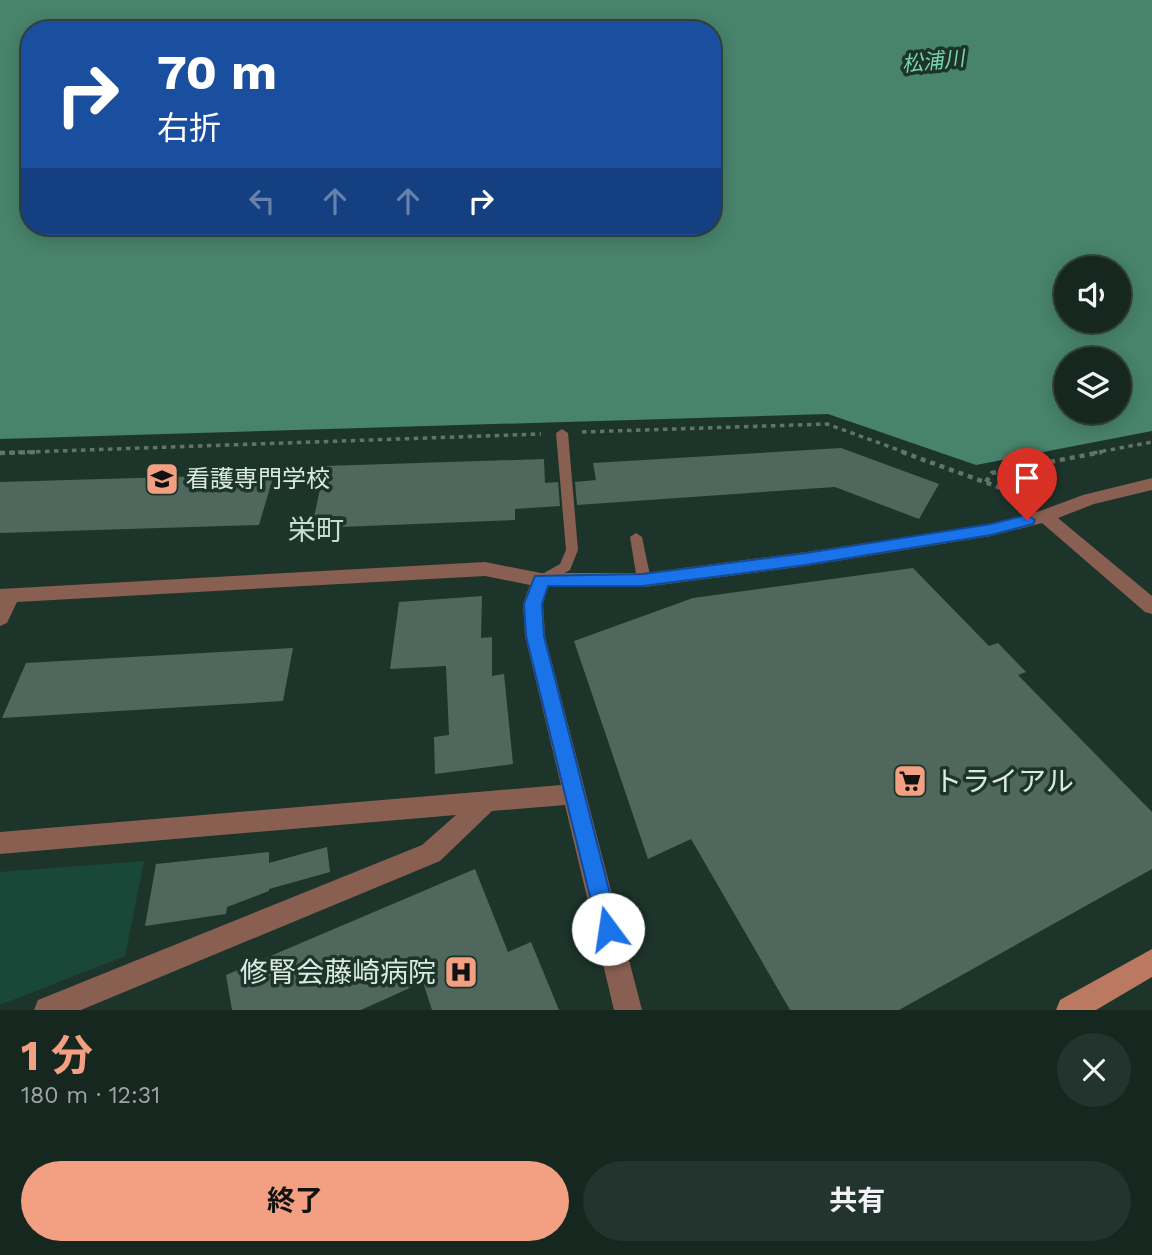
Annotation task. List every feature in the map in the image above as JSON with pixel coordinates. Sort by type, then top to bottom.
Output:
[{"type":"main road","points":[[1070,1010],[1152,962]]},
{"type":"street","points":[[0,618],[5,596],[485,569],[541,580],[643,580],[806,559],[965,534],[1045,516],[1089,499],[1152,484]]},
{"type":"street","points":[[1045,516],[1152,607]]},
{"type":"street","points":[[541,580],[533,604],[535,636],[628,1010]]},
{"type":"street","points":[[0,843],[574,794]]},
{"type":"street","points":[[48,1010],[431,853],[486,802]]},
{"type":"lane","points":[[541,580],[565,567],[572,550],[562,433]]},
{"type":"lane","points":[[636,537],[643,580]]},
{"type":"path","points":[[0,453],[827,424],[1012,492],[1045,516]]},
{"type":"path","points":[[986,482],[992,473],[1152,442]]},
{"type":"shaded area","points":[[144,861],[125,956],[0,1005],[0,872]]},
{"type":"water","name":"松浦川","points":[[0,0],[1152,0],[1152,431],[976,465],[828,414],[0,439]]},
{"type":"building","points":[[841,448],[939,484],[919,519],[835,487],[577,505],[575,482],[596,480],[593,463]]},
{"type":"building","points":[[544,459],[545,483],[558,482],[560,506],[515,509],[515,520],[340,527],[342,516],[314,517],[325,466]]},
{"type":"building","points":[[274,474],[259,525],[0,533],[0,482]]},
{"type":"building","points":[[913,568],[989,646],[998,643],[1026,672],[1018,675],[1152,812],[1152,869],[899,1010],[790,1010],[691,839],[648,859],[574,641],[693,598]]},
{"type":"building","points":[[482,596],[481,638],[492,637],[492,676],[504,674],[513,764],[435,774],[434,737],[449,735],[446,666],[390,669],[399,602]]},
{"type":"building","points":[[293,648],[283,701],[2,718],[26,663]]},
{"type":"building","points":[[327,847],[330,872],[269,889],[227,907],[226,914],[145,926],[156,864],[269,852],[269,863]]},
{"type":"building","points":[[475,869],[508,952],[531,942],[559,1010],[432,1010],[423,982],[361,1010],[232,1010],[226,975]]},
{"type":"place","name":"看護専門学校","points":[[162,479]]},
{"type":"place","name":"トライアル","points":[[910,781]]},
{"type":"place","name":"修腎会藤崎病院","points":[[461,972]]},
{"type":"district","name":"栄町","points":[[316,530]]},
{"type":"route","points":[[608,929],[535,636],[533,604],[541,580],[643,580],[806,559],[991,530],[1027,520]]}]
